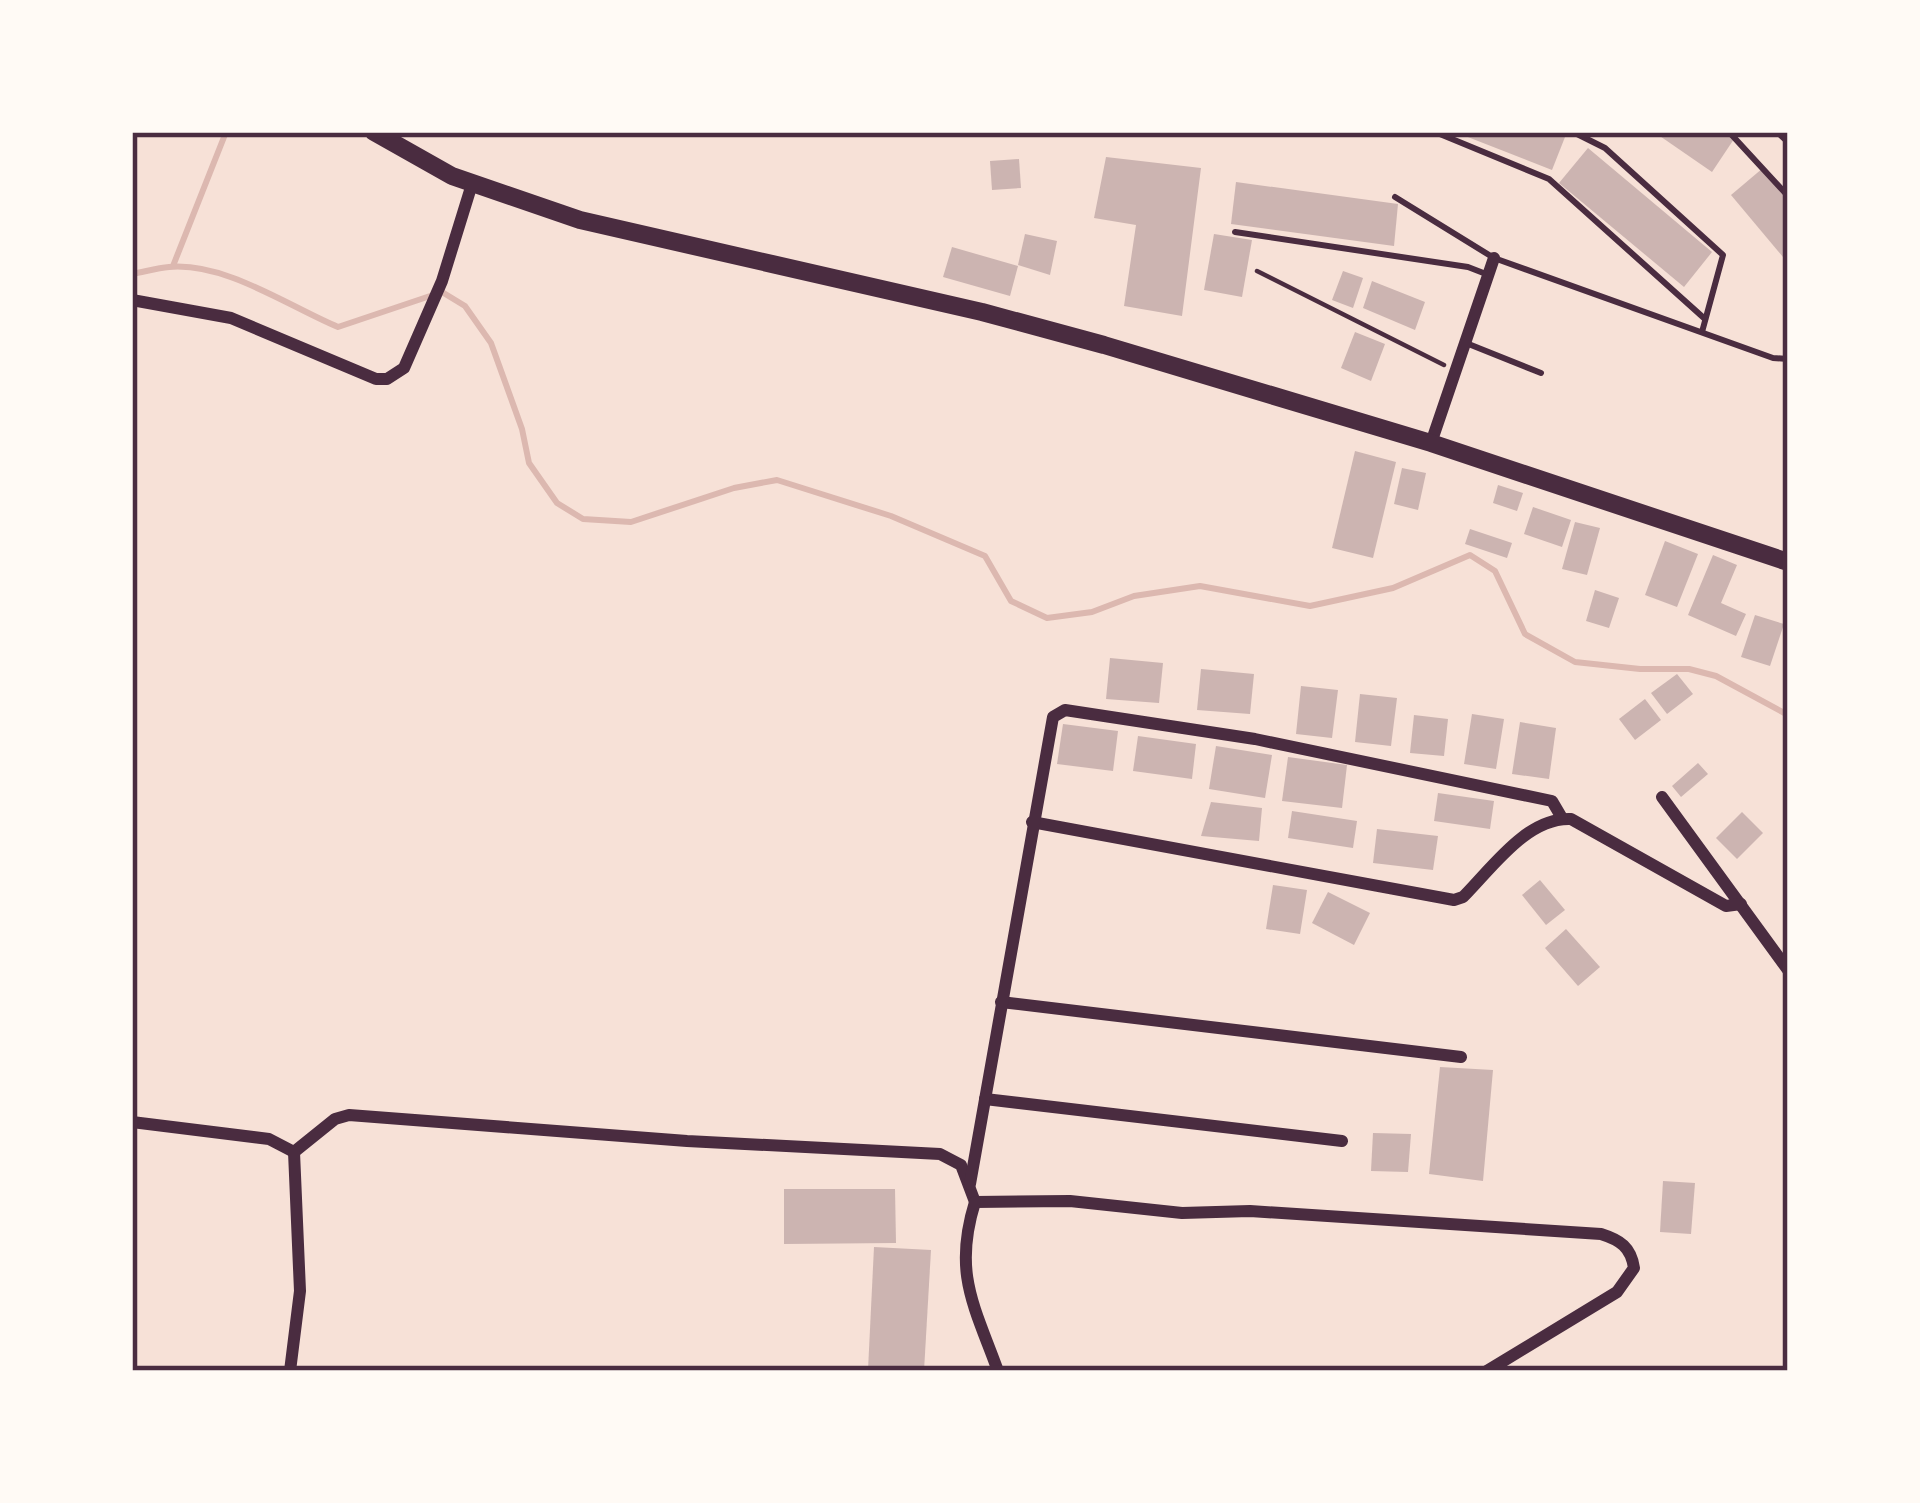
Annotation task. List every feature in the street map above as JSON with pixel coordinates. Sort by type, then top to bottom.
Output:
[{"type":"main road","points":[[374,132],[472,184],[580,220],[982,312],[1431,443],[1788,562]]},
{"type":"street","points":[[132,300],[231,317],[376,379],[387,379],[404,368],[432,308],[472,184]]},
{"type":"street","points":[[1431,443],[1494,258]]},
{"type":"street","points":[[970,1184],[1053,717],[1065,710],[1256,739],[1552,801],[1562,818]]},
{"type":"street","points":[[1663,797],[1788,970]]},
{"type":"street","points":[[1032,821],[1454,900],[1463,897],[1531,831],[1562,818],[1581,822],[1726,906],[1741,904]]},
{"type":"street","points":[[1001,1002],[1461,1057]]},
{"type":"street","points":[[985,1099],[1342,1141]]},
{"type":"street","points":[[294,1152],[335,1119],[349,1115],[687,1141],[940,1154],[955,1159],[975,1202],[967,1228],[964,1268],[998,1371]]},
{"type":"street","points":[[132,1122],[269,1139],[294,1152]]},
{"type":"street","points":[[290,1371],[300,1292],[294,1152]]},
{"type":"street","points":[[975,1202],[1070,1201],[1182,1213],[1250,1211],[1601,1234],[1618,1239],[1627,1248],[1634,1268],[1617,1292],[1487,1371]]},
{"type":"lane","points":[[1435,132],[1549,179],[1705,319]]},
{"type":"lane","points":[[1573,132],[1605,148],[1724,255],[1702,332]]},
{"type":"lane","points":[[1729,132],[1788,196]]},
{"type":"lane","points":[[1777,132],[1788,142]]},
{"type":"lane","points":[[1395,197],[1494,258],[1788,359]]},
{"type":"lane","points":[[1235,232],[1468,267],[1488,276]]},
{"type":"lane","points":[[1465,343],[1541,374]]},
{"type":"path","points":[[1257,271],[1456,370]]},
{"type":"building","points":[[1455,132],[1567,132],[1552,170]]},
{"type":"building","points":[[1654,132],[1725,132],[1734,139],[1712,172]]},
{"type":"building","points":[[1588,148],[1712,252],[1684,287],[1559,183]]},
{"type":"building","points":[[1106,157],[1201,168],[1182,316],[1124,306],[1136,225],[1094,218]]},
{"type":"building","points":[[1019,159],[1021,188],[992,190],[990,161]]},
{"type":"building","points":[[1763,168],[1788,198],[1788,263],[1731,195]]},
{"type":"building","points":[[1236,182],[1398,204],[1394,246],[1231,224]]},
{"type":"building","points":[[1025,234],[1057,241],[1050,275],[1018,265]]},
{"type":"building","points":[[1214,234],[1252,240],[1242,297],[1204,290]]},
{"type":"building","points":[[952,247],[1018,266],[1010,296],[943,277]]},
{"type":"building","points":[[1343,271],[1363,278],[1353,308],[1332,300]]},
{"type":"building","points":[[1372,281],[1425,302],[1415,330],[1363,308]]},
{"type":"building","points":[[1355,332],[1385,344],[1371,381],[1341,368]]},
{"type":"building","points":[[1355,451],[1396,462],[1373,558],[1332,548]]},
{"type":"building","points":[[1402,468],[1426,473],[1418,510],[1394,504]]},
{"type":"building","points":[[1498,485],[1523,493],[1517,511],[1493,503]]},
{"type":"building","points":[[1533,507],[1571,520],[1562,547],[1524,534]]},
{"type":"building","points":[[1575,522],[1600,528],[1587,575],[1562,569]]},
{"type":"building","points":[[1470,529],[1512,543],[1507,558],[1465,544]]},
{"type":"building","points":[[1665,541],[1698,554],[1677,607],[1645,595]]},
{"type":"building","points":[[1713,555],[1737,565],[1721,603],[1746,614],[1736,636],[1688,615]]},
{"type":"building","points":[[1595,590],[1619,598],[1609,628],[1586,621]]},
{"type":"building","points":[[1755,615],[1784,624],[1770,666],[1741,657]]},
{"type":"building","points":[[1110,658],[1163,663],[1159,703],[1106,699]]},
{"type":"building","points":[[1201,669],[1254,674],[1250,714],[1197,710]]},
{"type":"building","points":[[1677,674],[1693,694],[1667,714],[1651,693]]},
{"type":"building","points":[[1301,686],[1338,690],[1332,738],[1296,734]]},
{"type":"building","points":[[1360,694],[1397,698],[1391,746],[1355,742]]},
{"type":"building","points":[[1645,699],[1661,720],[1635,740],[1619,719]]},
{"type":"building","points":[[1472,714],[1504,719],[1496,769],[1464,764]]},
{"type":"building","points":[[1414,715],[1448,719],[1444,756],[1410,753]]},
{"type":"building","points":[[1520,722],[1556,728],[1549,779],[1512,774]]},
{"type":"building","points":[[1063,724],[1118,731],[1113,771],[1057,764]]},
{"type":"building","points":[[1138,736],[1196,744],[1192,779],[1133,771]]},
{"type":"building","points":[[1216,746],[1272,755],[1265,798],[1209,789]]},
{"type":"building","points":[[1288,757],[1347,765],[1342,808],[1282,801]]},
{"type":"building","points":[[1698,763],[1708,774],[1681,797],[1672,786]]},
{"type":"building","points":[[1438,793],[1494,801],[1490,829],[1434,821]]},
{"type":"building","points":[[1211,802],[1262,808],[1259,841],[1201,836]]},
{"type":"building","points":[[1292,811],[1357,821],[1353,848],[1288,838]]},
{"type":"building","points":[[1742,812],[1763,833],[1737,859],[1716,838]]},
{"type":"building","points":[[1377,829],[1438,836],[1433,870],[1373,863]]},
{"type":"building","points":[[1540,880],[1565,910],[1546,925],[1522,895]]},
{"type":"building","points":[[1273,885],[1307,890],[1300,934],[1266,929]]},
{"type":"building","points":[[1328,892],[1370,913],[1354,945],[1312,923]]},
{"type":"building","points":[[1566,929],[1600,967],[1578,986],[1545,948]]},
{"type":"building","points":[[1440,1067],[1493,1070],[1483,1181],[1429,1174]]},
{"type":"building","points":[[1373,1133],[1411,1134],[1408,1172],[1371,1171]]},
{"type":"building","points":[[1663,1181],[1695,1183],[1691,1234],[1660,1232]]},
{"type":"building","points":[[784,1189],[895,1189],[896,1243],[784,1244]]},
{"type":"building","points":[[874,1247],[931,1250],[924,1371],[868,1370]]},
{"type":"waterway","points":[[173,266],[226,132]]},
{"type":"waterway","points":[[132,274],[169,267],[212,271],[338,327],[442,292],[465,306],[491,343],[529,463],[557,503],[583,519],[631,522],[734,488],[777,480],[891,516],[985,556],[1011,601],[1047,618],[1092,612],[1134,596],[1200,586],[1310,606],[1393,588],[1470,555],[1495,571],[1525,634],[1575,662],[1689,669],[1716,676],[1788,715]]}]
